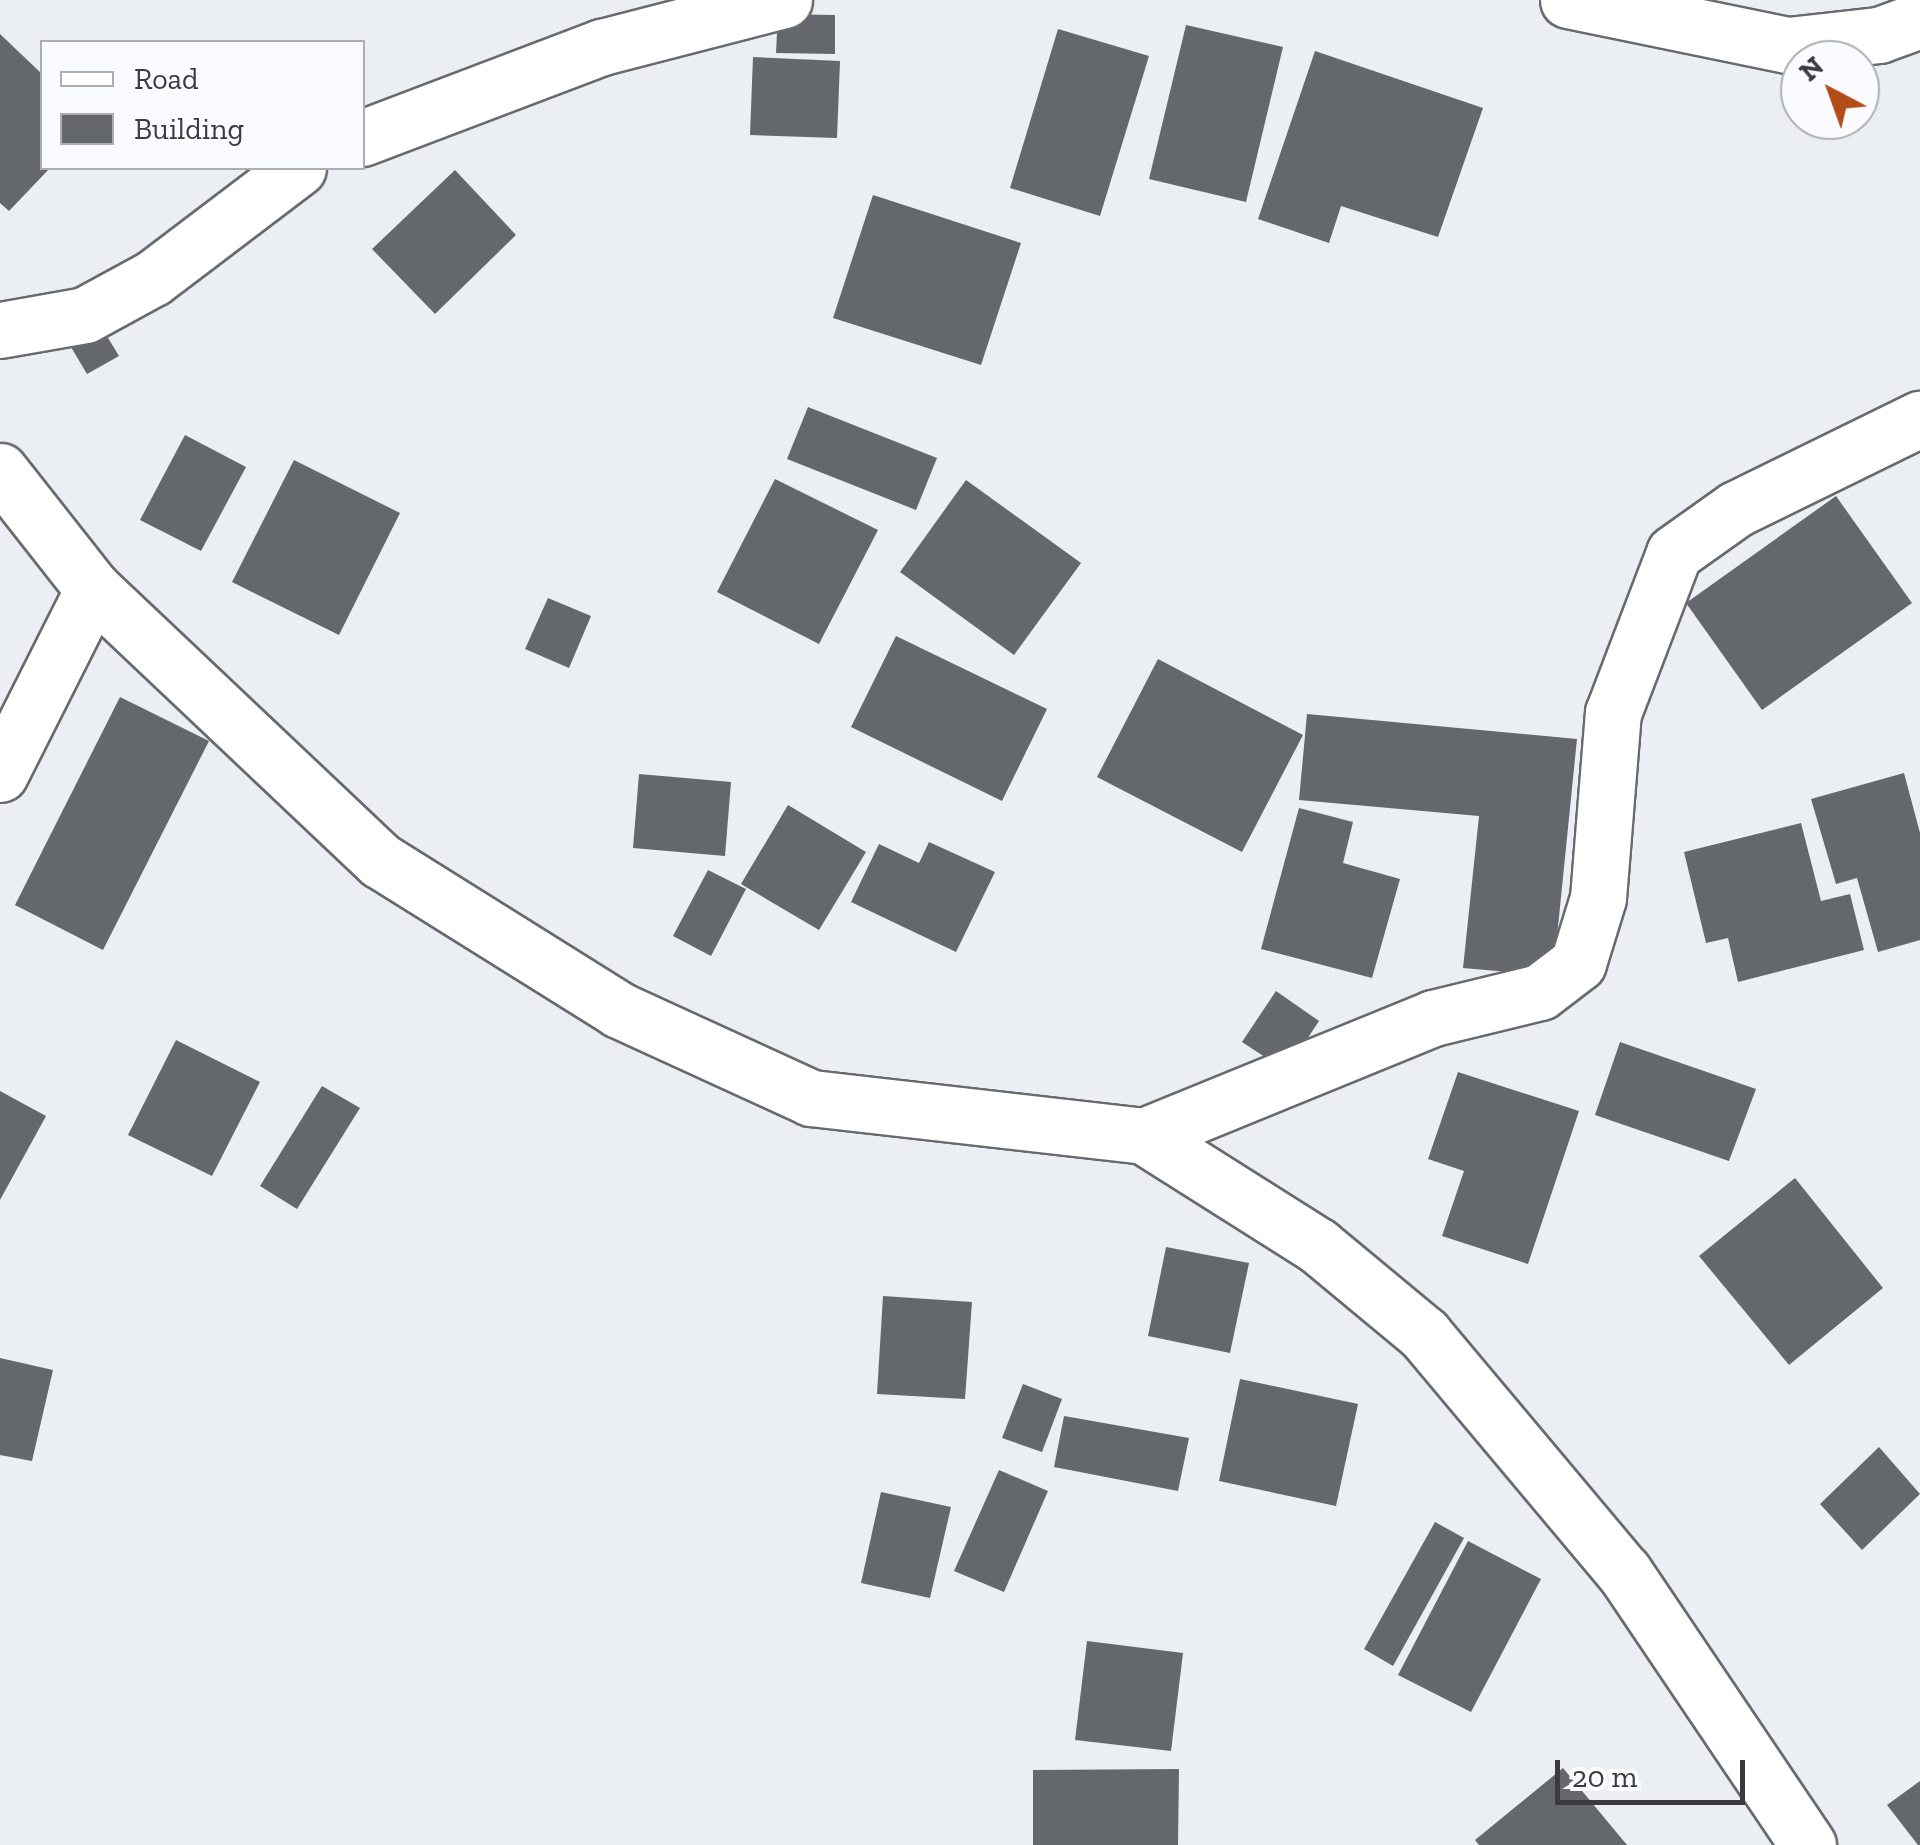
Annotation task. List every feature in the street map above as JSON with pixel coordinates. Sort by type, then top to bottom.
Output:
[{"type":"street","points":[[365,137],[602,47],[784,0]]},
{"type":"street","points":[[1568,0],[1788,45],[1879,35],[1920,20]]},
{"type":"street","points":[[0,330],[85,315],[153,278],[295,170]]},
{"type":"street","points":[[1144,1136],[1433,1018],[1540,992],[1578,963],[1598,898],[1613,714],[1674,553],[1736,509],[1920,419]]},
{"type":"street","points":[[0,471],[92,589],[381,862],[618,1010],[812,1098],[1144,1136],[1318,1246],[1424,1334],[1624,1572],[1808,1845]]},
{"type":"street","points":[[0,774],[92,589]]},
{"type":"building","points":[[778,14],[835,15],[835,54],[776,53]]},
{"type":"building","points":[[1186,25],[1283,47],[1246,202],[1149,179]]},
{"type":"building","points":[[1058,29],[1149,56],[1100,216],[1010,188]]},
{"type":"building","points":[[0,34],[40,72],[40,170],[48,170],[9,211],[0,203]]},
{"type":"building","points":[[1315,51],[1483,108],[1438,237],[1341,206],[1329,243],[1258,219]]},
{"type":"building","points":[[753,57],[840,61],[837,138],[750,135]]},
{"type":"building","points":[[455,170],[516,235],[435,314],[372,249]]},
{"type":"building","points":[[873,195],[1021,243],[981,365],[833,318]]},
{"type":"building","points":[[96,318],[119,356],[87,374],[65,337]]},
{"type":"building","points":[[808,407],[937,458],[916,510],[787,459]]},
{"type":"building","points":[[185,435],[246,467],[201,551],[140,520]]},
{"type":"building","points":[[294,460],[400,513],[339,635],[232,582]]},
{"type":"building","points":[[775,479],[878,530],[819,644],[717,592]]},
{"type":"building","points":[[966,480],[1081,563],[1014,655],[900,572]]},
{"type":"building","points":[[1836,496],[1912,603],[1762,710],[1686,603]]},
{"type":"building","points":[[548,598],[591,616],[569,668],[525,649]]},
{"type":"building","points":[[896,636],[1047,709],[1002,801],[851,727]]},
{"type":"building","points":[[1158,659],[1303,735],[1242,852],[1097,777]]},
{"type":"building","points":[[120,697],[209,741],[103,950],[15,905]]},
{"type":"building","points":[[1307,714],[1577,739],[1553,976],[1463,968],[1479,816],[1299,800]]},
{"type":"building","points":[[1904,773],[1920,833],[1920,940],[1878,952],[1857,878],[1836,884],[1811,799]]},
{"type":"building","points":[[639,774],[731,782],[725,856],[633,848]]},
{"type":"building","points":[[788,805],[866,852],[819,930],[741,884]]},
{"type":"building","points":[[1299,808],[1353,822],[1343,863],[1400,879],[1372,978],[1261,949]]},
{"type":"building","points":[[1801,823],[1821,901],[1850,894],[1864,950],[1738,982],[1728,938],[1706,943],[1684,852]]},
{"type":"building","points":[[929,842],[995,872],[956,952],[851,902],[879,844],[919,863]]},
{"type":"building","points":[[708,870],[746,889],[711,956],[673,936]]},
{"type":"building","points":[[1276,991],[1319,1021],[1286,1071],[1242,1042]]},
{"type":"building","points":[[176,1040],[260,1082],[212,1176],[128,1135]]},
{"type":"building","points":[[1620,1042],[1756,1089],[1729,1161],[1595,1115]]},
{"type":"building","points":[[1458,1072],[1579,1111],[1528,1264],[1442,1236],[1464,1171],[1428,1159]]},
{"type":"building","points":[[322,1086],[360,1108],[297,1209],[260,1186]]},
{"type":"building","points":[[0,1091],[46,1116],[0,1200]]},
{"type":"building","points":[[1795,1178],[1883,1288],[1789,1365],[1699,1256]]},
{"type":"building","points":[[1166,1247],[1249,1263],[1230,1353],[1148,1336]]},
{"type":"building","points":[[883,1296],[972,1302],[965,1399],[877,1394]]},
{"type":"building","points":[[0,1358],[53,1370],[32,1461],[0,1455]]},
{"type":"building","points":[[1240,1379],[1358,1404],[1336,1506],[1219,1481]]},
{"type":"building","points":[[1023,1384],[1062,1399],[1042,1452],[1002,1438]]},
{"type":"building","points":[[1064,1416],[1189,1438],[1178,1491],[1054,1467]]},
{"type":"building","points":[[1879,1447],[1920,1494],[1862,1550],[1820,1504]]},
{"type":"building","points":[[999,1470],[1048,1491],[1004,1592],[954,1571]]},
{"type":"building","points":[[881,1492],[951,1507],[930,1598],[861,1583]]},
{"type":"building","points":[[1435,1522],[1464,1538],[1393,1666],[1364,1649]]},
{"type":"building","points":[[1468,1541],[1541,1579],[1471,1712],[1398,1675]]},
{"type":"building","points":[[1087,1641],[1183,1653],[1171,1751],[1075,1740]]},
{"type":"building","points":[[1563,1768],[1627,1845],[1479,1845],[1475,1840]]},
{"type":"building","points":[[1179,1769],[1178,1845],[1033,1845],[1033,1770]]},
{"type":"building","points":[[1920,1781],[1920,1845],[1918,1845],[1887,1805]]}]
